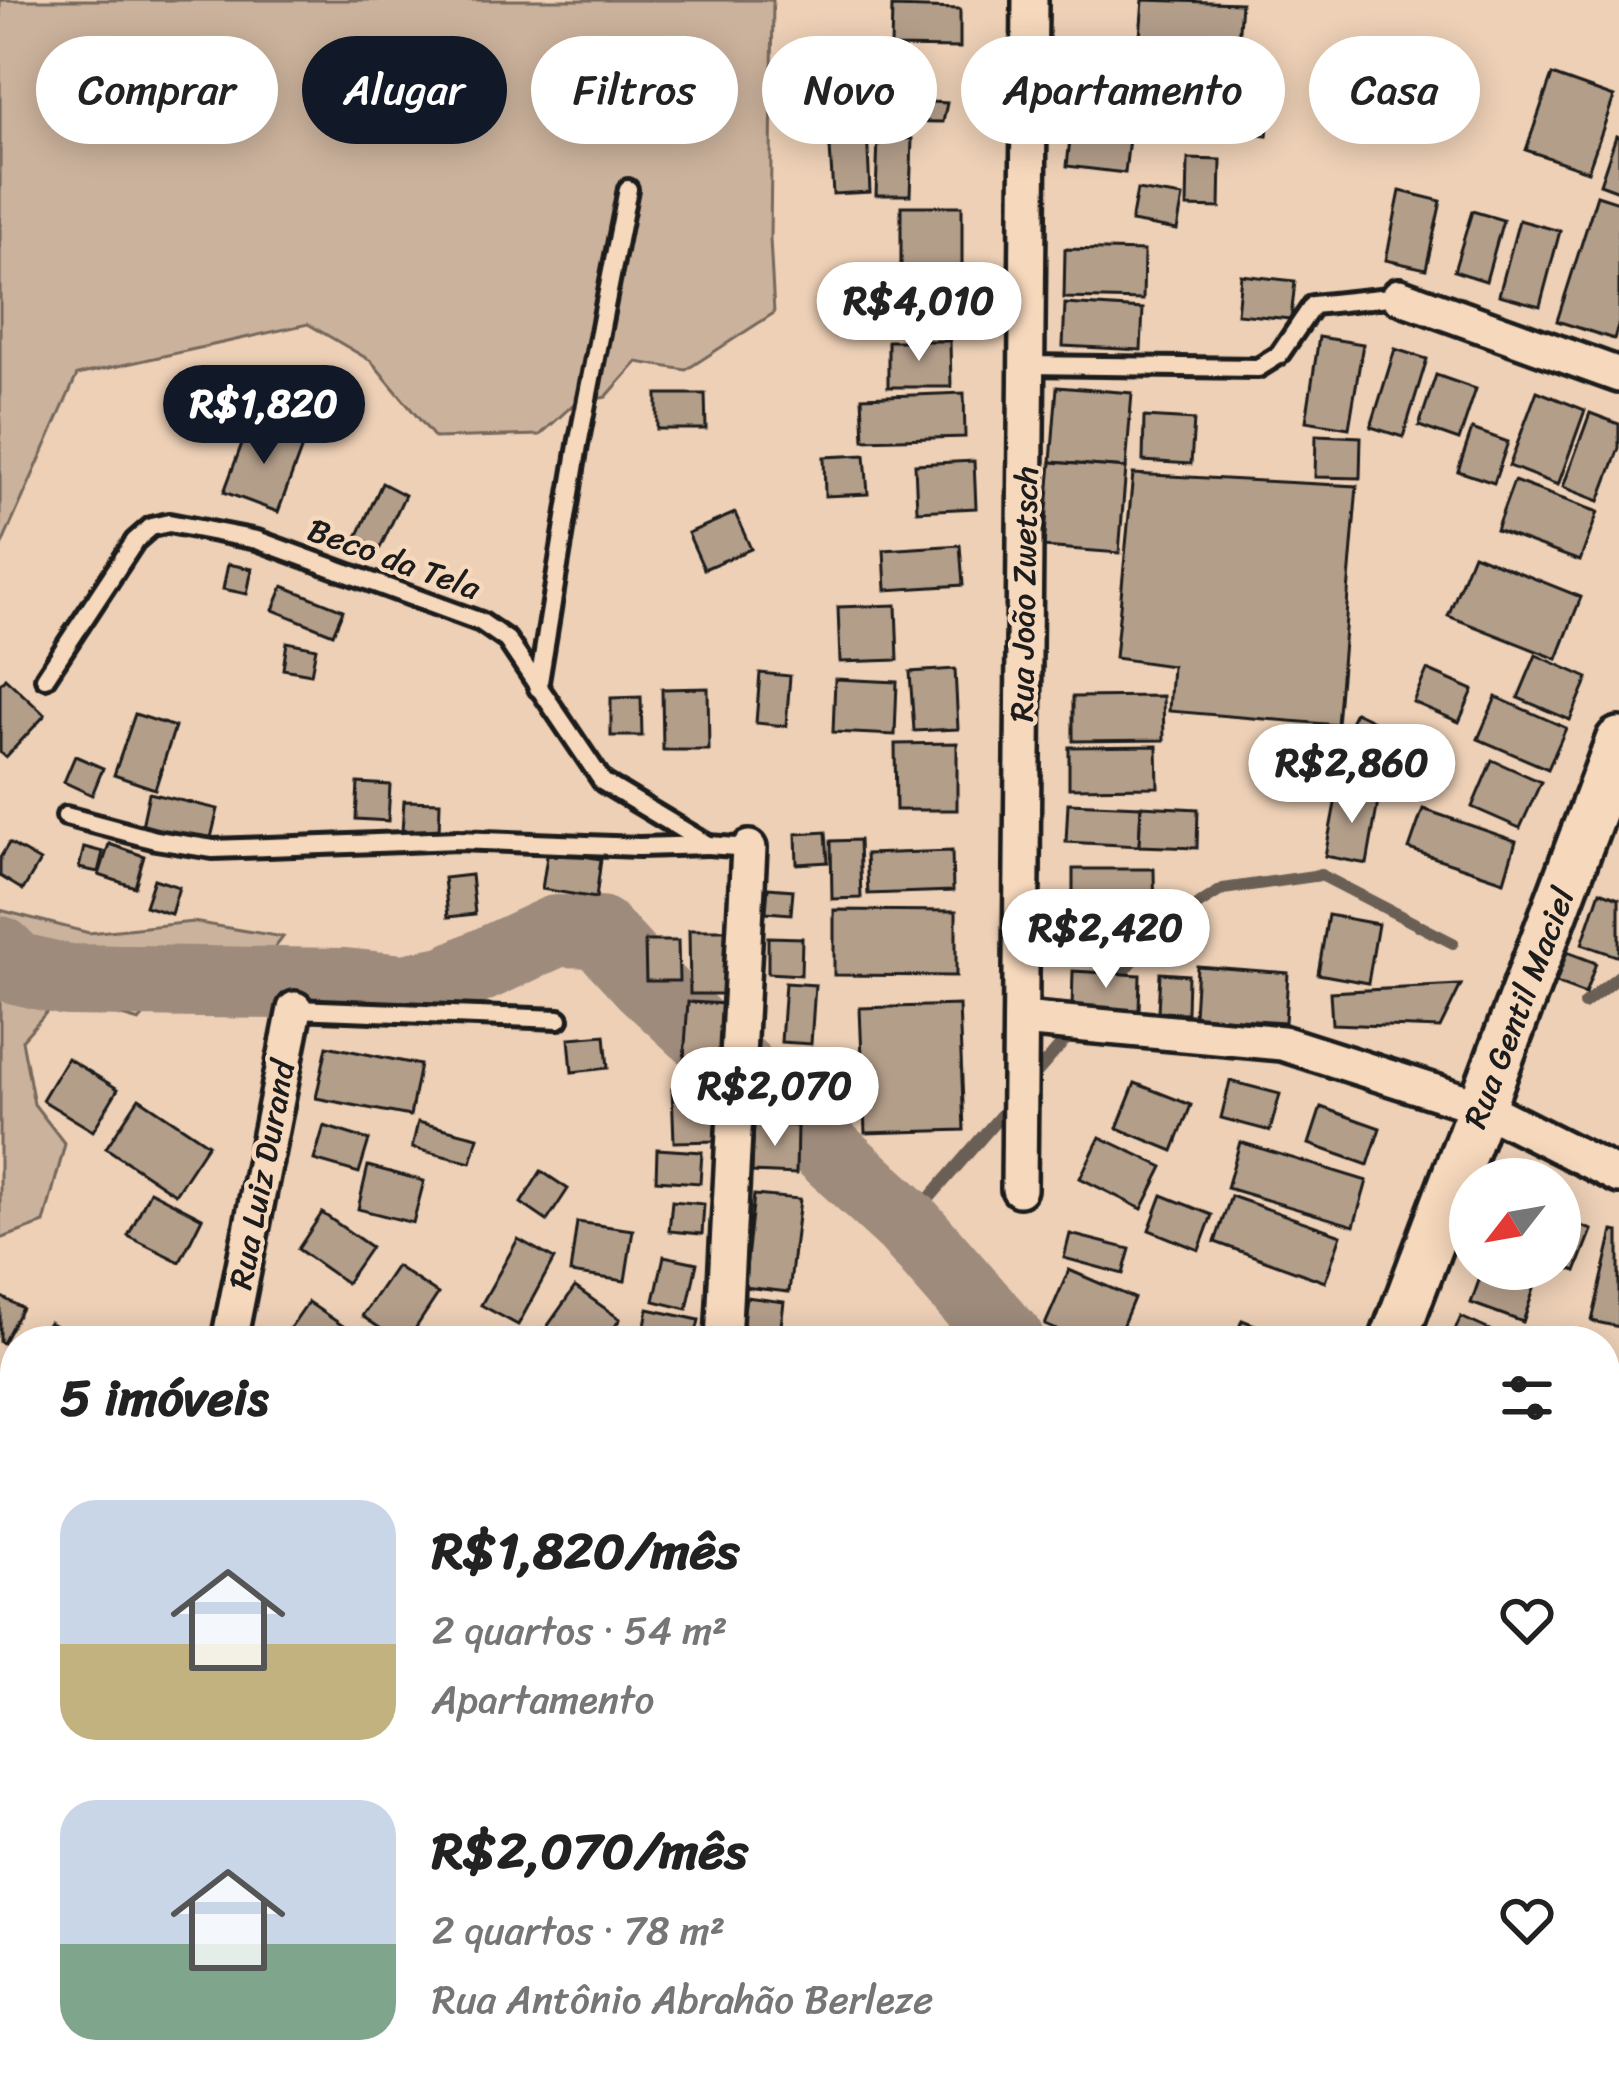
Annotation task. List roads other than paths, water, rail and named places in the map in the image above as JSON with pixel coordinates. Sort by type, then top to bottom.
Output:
[{"type":"street","name":"Rua João Zwetsch","points":[[1019,1189],[1030,0]]},
{"type":"street","points":[[1399,296],[1619,375]]},
{"type":"street","name":"Rua Gentil Maciel","points":[[1400,1326],[1619,741]]},
{"type":"street","points":[[724,1326],[749,848]]},
{"type":"street","name":"Rua Luiz Durand","points":[[232,1326],[295,1009]]},
{"type":"street","points":[[1021,1019],[1282,1043],[1482,1107],[1619,1176]]},
{"type":"lane","points":[[538,688],[578,445],[628,189]]},
{"type":"lane","points":[[1026,364],[1258,368],[1279,355],[1313,304],[1399,296]]},
{"type":"lane","name":"Beco da Tela","points":[[45,678],[135,541],[151,527],[169,523],[257,540],[481,622],[507,640],[603,782],[708,845]]},
{"type":"lane","name":"Beco da Tela","points":[[66,816],[156,840],[213,849],[458,840],[749,848]]},
{"type":"lane","points":[[295,1009],[559,1019]]},
{"type":"waterway","points":[[1113,984],[1161,928],[1223,889],[1321,875],[1453,943]]},
{"type":"waterway","points":[[0,952],[16,968],[67,980],[344,984],[404,990],[448,981],[556,931],[599,932],[644,981],[907,1224],[996,1326]]},
{"type":"waterway","points":[[1584,1004],[1619,976]]},
{"type":"waterway","points":[[1027,1084],[1073,1031]]},
{"type":"waterway","points":[[907,1224],[1014,1100]]}]
